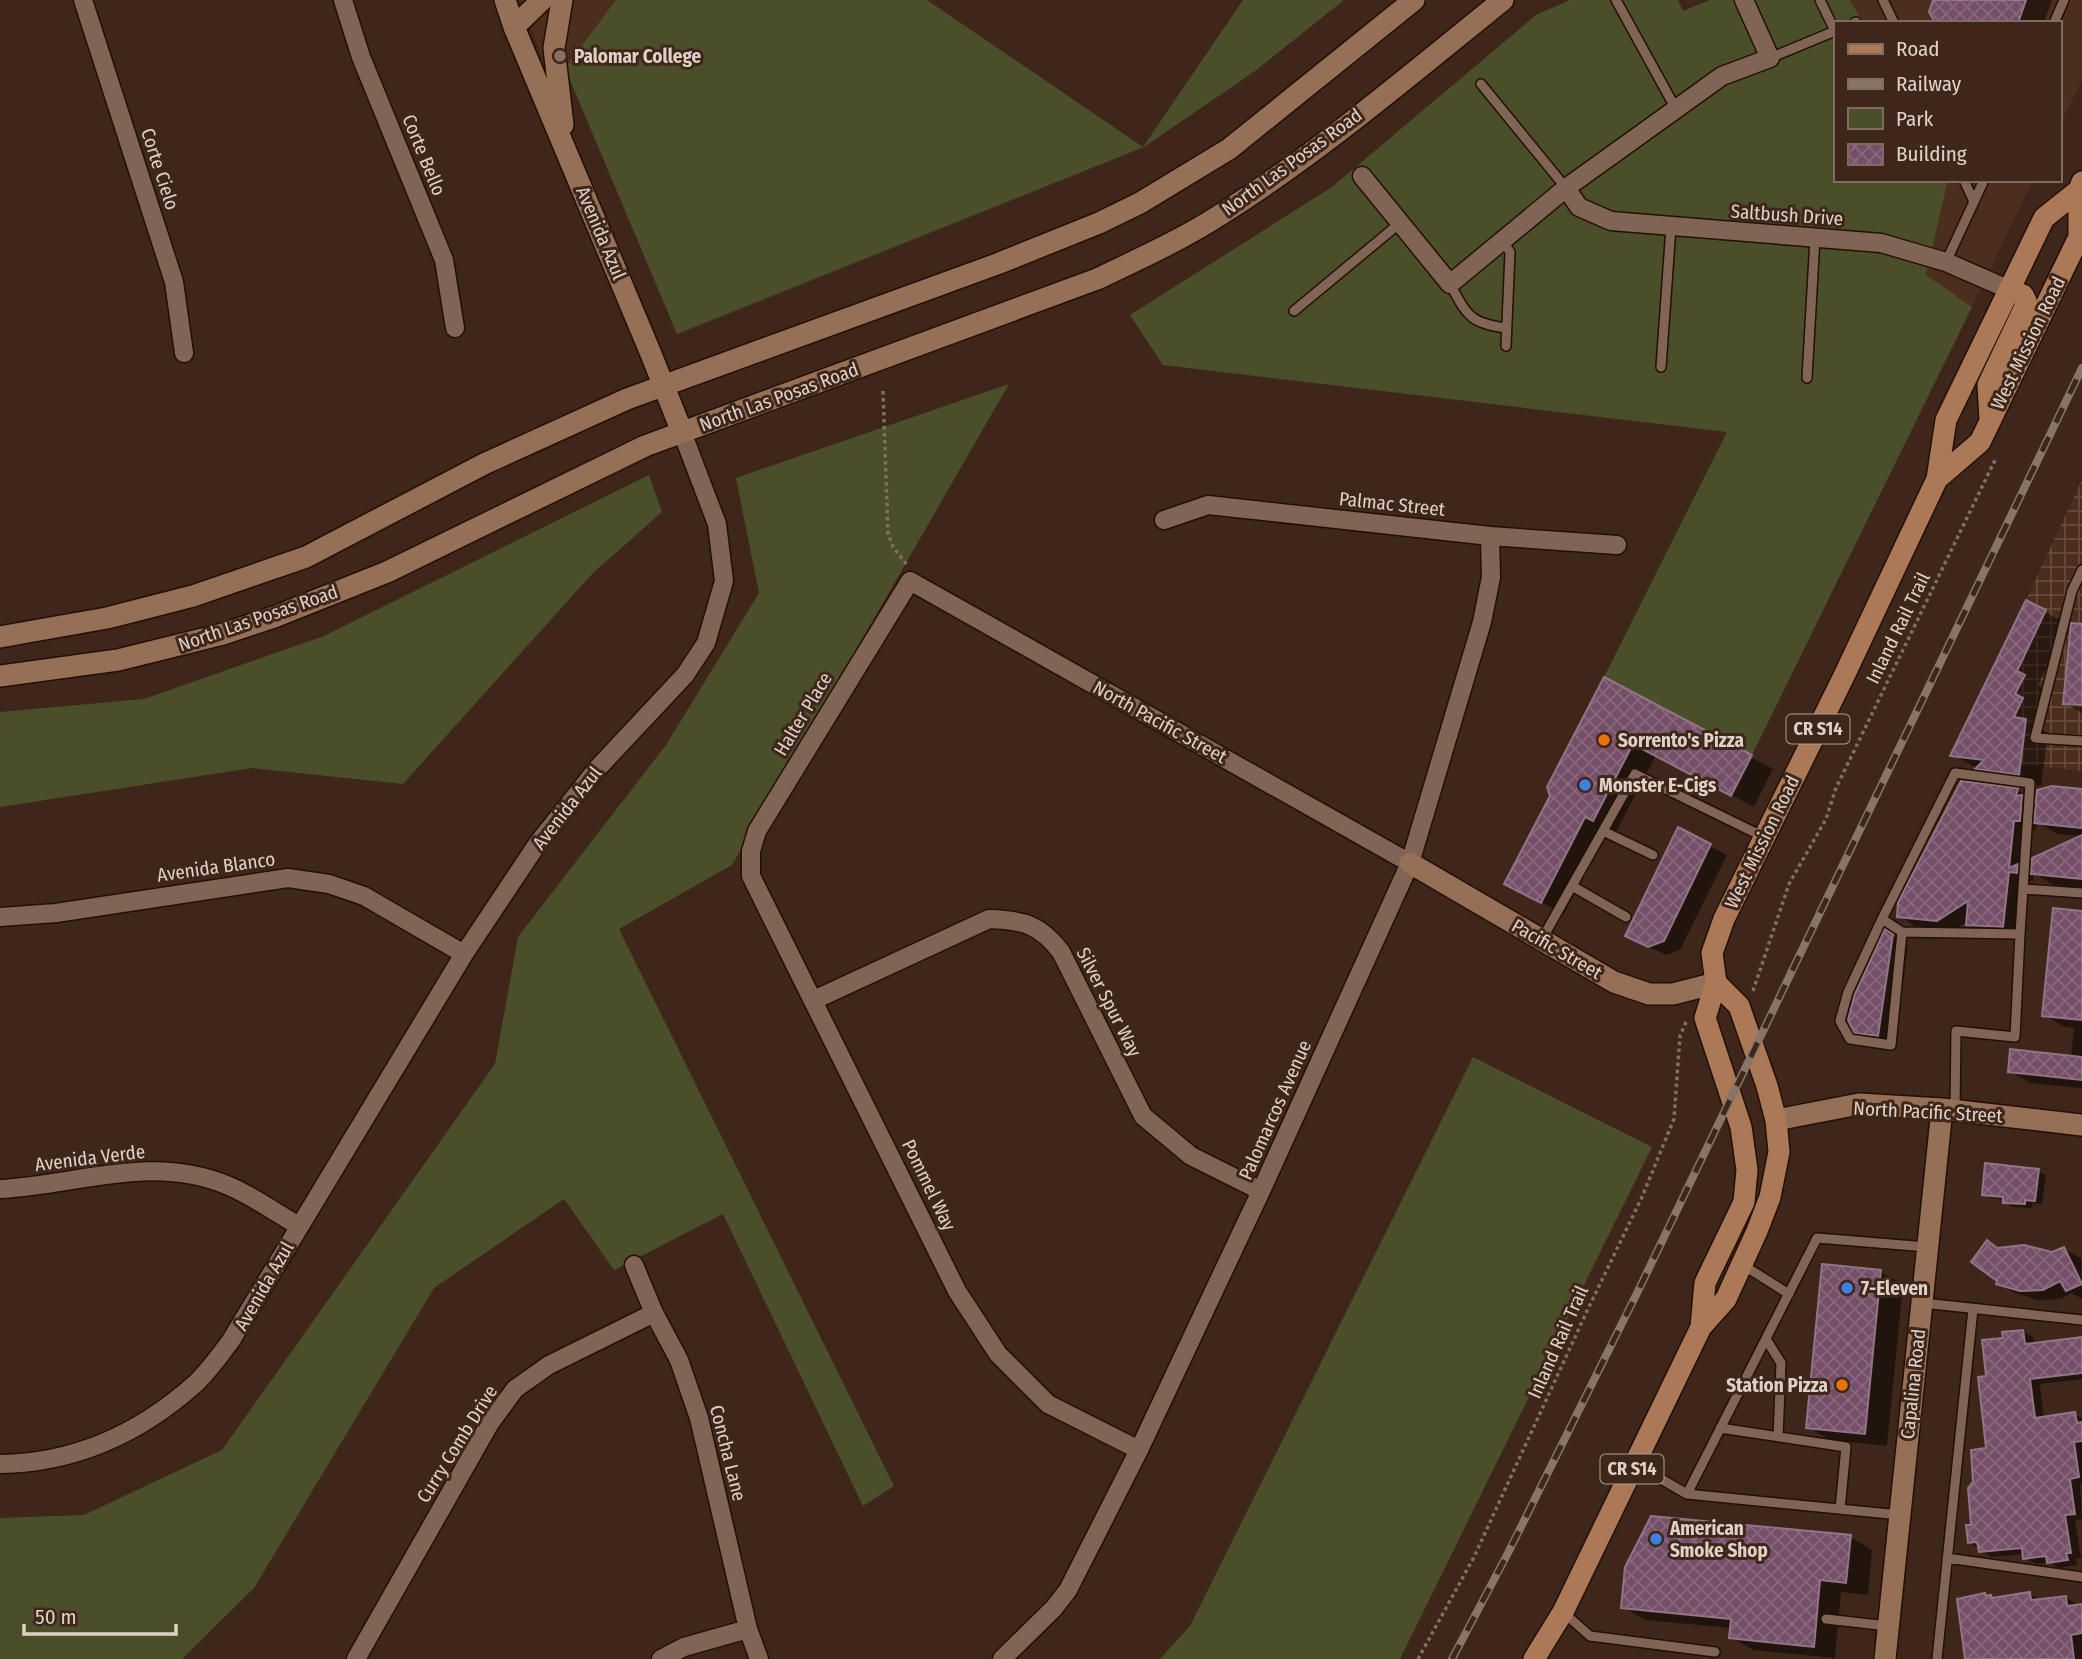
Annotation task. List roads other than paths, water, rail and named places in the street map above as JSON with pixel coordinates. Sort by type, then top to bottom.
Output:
[{"type":"main road","name":"Avenida Azul","points":[[505,0],[682,432]]},
{"type":"main road","points":[[514,27],[542,0]]},
{"type":"main road","points":[[562,0],[554,48],[565,148]]},
{"type":"main road","points":[[0,636],[107,618],[193,596],[306,557],[484,464],[663,385],[997,264],[1099,223],[1140,203],[1238,142],[1414,0]]},
{"type":"main road","name":"North Las Posas Road","points":[[0,676],[118,660],[223,634],[274,617],[387,572],[612,461],[682,432],[1097,279],[1160,249],[1219,216],[1272,180],[1503,0]]},
{"type":"main road","name":"West Mission Road","points":[[1701,1327],[1705,1283],[1744,1202],[1747,1170],[1741,1126],[1705,1018],[1716,982],[1712,953],[1724,919],[1937,479],[1946,420],[2044,218],[2080,186]]},
{"type":"main road","name":"West Mission Road","points":[[1937,479],[1980,442],[2079,237],[2080,186]]},
{"type":"main road","points":[[1990,421],[1987,385],[2026,301],[2023,295],[2010,290]]},
{"type":"main road","name":"Pacific Street","points":[[1410,863],[1614,982],[1649,993],[1673,994],[1716,982]]},
{"type":"main road","name":"West Mission Road","points":[[1534,1659],[1563,1612],[1701,1327],[1726,1299],[1757,1231],[1776,1176],[1779,1152],[1776,1120],[1767,1086],[1739,1006],[1716,982]]},
{"type":"main road","name":"North Pacific Street","points":[[1776,1120],[1859,1104],[1948,1110],[2082,1125]]},
{"type":"main road","name":"Capalina Road","points":[[1885,1659],[1927,1247],[1948,1110]]},
{"type":"main road","name":"West Mission Road","points":[[1551,1659],[1563,1612]]},
{"type":"street","name":"Corte Cielo","points":[[83,0],[174,282],[184,353]]},
{"type":"street","name":"Corte Bello","points":[[343,0],[361,57],[444,260],[455,328]]},
{"type":"street","points":[[1362,176],[1450,284],[1566,188],[1722,76],[1770,58],[1744,0]]},
{"type":"street","name":"Saltbush Drive","points":[[1566,188],[1579,207],[1611,221],[1881,243],[1946,262],[2010,290]]},
{"type":"street","name":"Avenida Azul","points":[[0,1464],[61,1458],[138,1428],[197,1382],[230,1342],[464,954],[538,843],[596,770],[685,675],[706,643],[724,581],[717,524],[682,432]]},
{"type":"street","name":"Palmac Street","points":[[1164,520],[1208,505],[1490,536],[1617,545]]},
{"type":"street","name":"Palomarcos Avenue","points":[[1002,1659],[1054,1608],[1068,1590],[1139,1450],[1261,1191],[1410,863],[1482,622],[1491,577],[1490,536]]},
{"type":"street","name":"North Pacific Street","points":[[910,581],[1410,863]]},
{"type":"street","name":"Halter Place","points":[[751,876],[751,850],[757,831],[910,581]]},
{"type":"street","name":"Pommel Way","points":[[751,876],[957,1291],[998,1354],[1048,1404],[1139,1450]]},
{"type":"street","name":"Avenida Blanco","points":[[0,917],[56,913],[288,878],[329,884],[363,896],[464,954]]},
{"type":"street","name":"Silver Spur Way","points":[[814,1000],[989,919],[1017,919],[1049,937],[1061,952],[1143,1116],[1191,1156],[1261,1191]]},
{"type":"street","name":"Avenida Verde","points":[[0,1189],[140,1170],[188,1173],[229,1186],[299,1226]]},
{"type":"street","name":"Concha Lane","points":[[634,1265],[654,1313],[679,1360],[699,1418],[748,1629],[759,1659]]},
{"type":"street","name":"Curry Comb Drive","points":[[356,1659],[490,1423],[515,1390],[549,1365],[654,1313]]},
{"type":"street","points":[[661,1659],[684,1647],[748,1629]]},
{"type":"lane","points":[[1616,0],[1676,109]]},
{"type":"lane","points":[[1820,0],[1834,29]]},
{"type":"lane","points":[[1882,0],[1893,21]]},
{"type":"lane","points":[[2055,21],[2064,0]]},
{"type":"lane","points":[[1770,58],[1834,31]]},
{"type":"lane","points":[[1481,84],[1566,188]]},
{"type":"lane","points":[[1965,182],[1974,202]]},
{"type":"lane","points":[[1946,262],[1983,182]]},
{"type":"lane","points":[[1294,311],[1400,223]]},
{"type":"lane","points":[[1661,368],[1671,227]]},
{"type":"lane","points":[[1807,377],[1815,239]]},
{"type":"lane","points":[[1502,240],[1510,252],[1506,346]]},
{"type":"lane","points":[[1450,284],[1466,313],[1483,325],[1506,328]]},
{"type":"lane","points":[[2082,570],[2073,591],[2035,738],[2082,741]]},
{"type":"lane","points":[[1902,932],[1891,1045],[1850,1039],[1840,1021],[1847,992],[1955,773],[2030,783],[2015,1037],[1956,1031],[1948,1110]]},
{"type":"lane","points":[[1542,940],[1635,774],[1764,837]]},
{"type":"lane","points":[[1603,831],[1653,855]]},
{"type":"lane","points":[[1572,886],[1626,917]]},
{"type":"lane","points":[[2023,889],[2082,893]]},
{"type":"lane","points":[[1882,919],[1902,932],[2020,934]]},
{"type":"lane","points":[[1687,1494],[1817,1238],[1927,1247]]},
{"type":"lane","points":[[1742,1265],[1789,1294]]},
{"type":"lane","points":[[1921,1302],[2082,1320]]},
{"type":"lane","points":[[1937,1659],[1973,1309]]},
{"type":"lane","points":[[1766,1339],[1781,1363],[1778,1437]]},
{"type":"lane","points":[[1720,1428],[1846,1447],[1840,1509]]},
{"type":"lane","points":[[1635,1464],[1687,1494],[1900,1515]]},
{"type":"lane","points":[[1947,1558],[2082,1577]]},
{"type":"lane","points":[[1563,1612],[1590,1636],[1715,1652]]},
{"type":"lane","points":[[1826,1619],[1888,1626]]},
{"type":"railway","points":[[1452,1659],[1508,1553],[1640,1287],[2082,368]]},
{"type":"place","name":"Palomar College","points":[[560,56]]},
{"type":"place","name":"Sorrento's Pizza","points":[[1604,740]]},
{"type":"place","name":"Monster E-Cigs","points":[[1585,785]]},
{"type":"place","name":"7-Eleven","points":[[1847,1288]]},
{"type":"place","name":"Station Pizza","points":[[1842,1385]]},
{"type":"place","name":"American Smoke Shop","points":[[1656,1539]]}]
